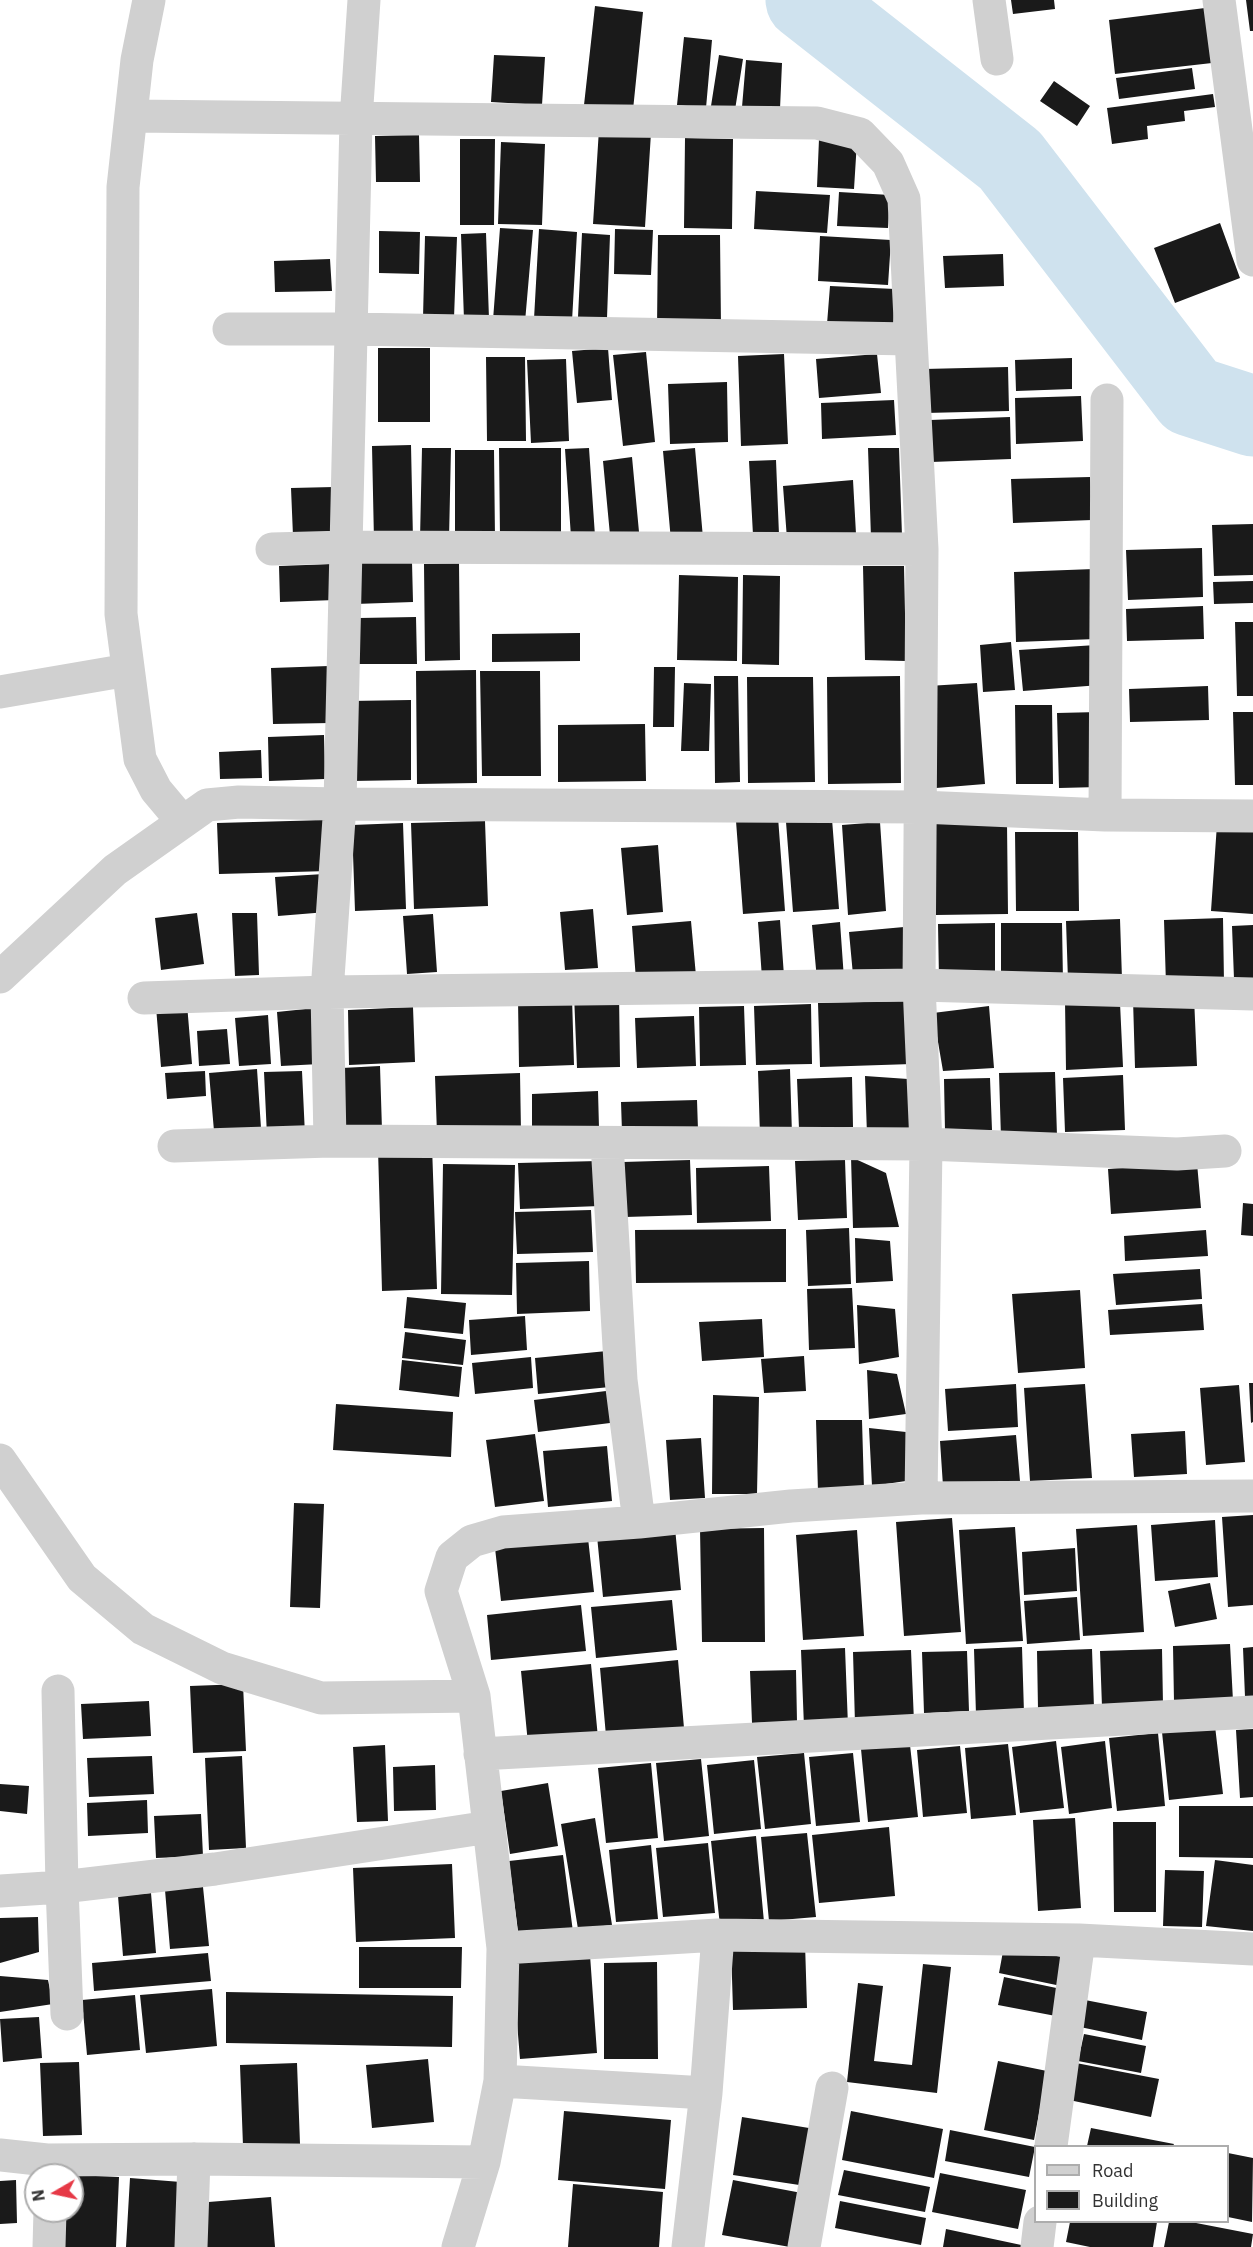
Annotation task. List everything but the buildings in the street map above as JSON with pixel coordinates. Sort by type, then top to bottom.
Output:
[{"type":"street","points":[[149,0],[137,60],[123,187],[121,615],[140,759],[156,790],[182,821]]},
{"type":"street","points":[[330,1141],[327,992],[340,804],[356,120],[364,0]]},
{"type":"street","points":[[989,0],[997,59]]},
{"type":"street","points":[[1219,0],[1242,84],[1253,260]]},
{"type":"street","points":[[131,116],[817,123],[860,134],[888,163],[904,199],[922,549],[919,985],[926,1144],[921,1498]]},
{"type":"street","points":[[229,329],[352,329],[911,339]]},
{"type":"street","points":[[1105,815],[1107,400]]},
{"type":"street","points":[[272,549],[346,547],[922,549]]},
{"type":"street","points":[[0,692],[128,670]]},
{"type":"street","points":[[0,977],[115,870],[207,805],[239,802],[921,807],[1105,815],[1253,816]]},
{"type":"street","points":[[144,998],[327,992],[919,985],[1253,994]]},
{"type":"street","points":[[174,1146],[330,1141],[926,1144],[1177,1154],[1225,1151]]},
{"type":"street","points":[[607,1143],[621,1380],[639,1522]]},
{"type":"street","points":[[0,1460],[82,1578],[143,1629],[222,1668],[321,1698],[474,1696]]},
{"type":"street","points":[[458,2247],[484,2162],[500,2081],[503,1948],[474,1696],[441,1591],[452,1557],[471,1541],[503,1532],[639,1522],[791,1506],[921,1498],[1253,1496]]},
{"type":"street","points":[[58,1691],[67,2014]]},
{"type":"street","points":[[480,1754],[1253,1712]]},
{"type":"street","points":[[0,1891],[62,1887],[215,1869],[489,1827]]},
{"type":"street","points":[[503,1948],[718,1935],[1079,1940],[1253,1949]]},
{"type":"street","points":[[688,2247],[706,2093],[718,1935]]},
{"type":"street","points":[[1051,2145],[1079,1940]]},
{"type":"street","points":[[500,2081],[706,2093]]},
{"type":"street","points":[[804,2247],[832,2088]]},
{"type":"street","points":[[0,2155],[30,2163]]},
{"type":"street","points":[[84,2166],[194,2159],[484,2162]]},
{"type":"street","points":[[191,2247],[194,2159]]},
{"type":"street","points":[[49,2247],[50,2223]]},
{"type":"street","points":[[1037,2247],[1040,2223]]},
{"type":"waterway","points":[[806,0],[1010,160],[1191,396],[1253,416]]}]
